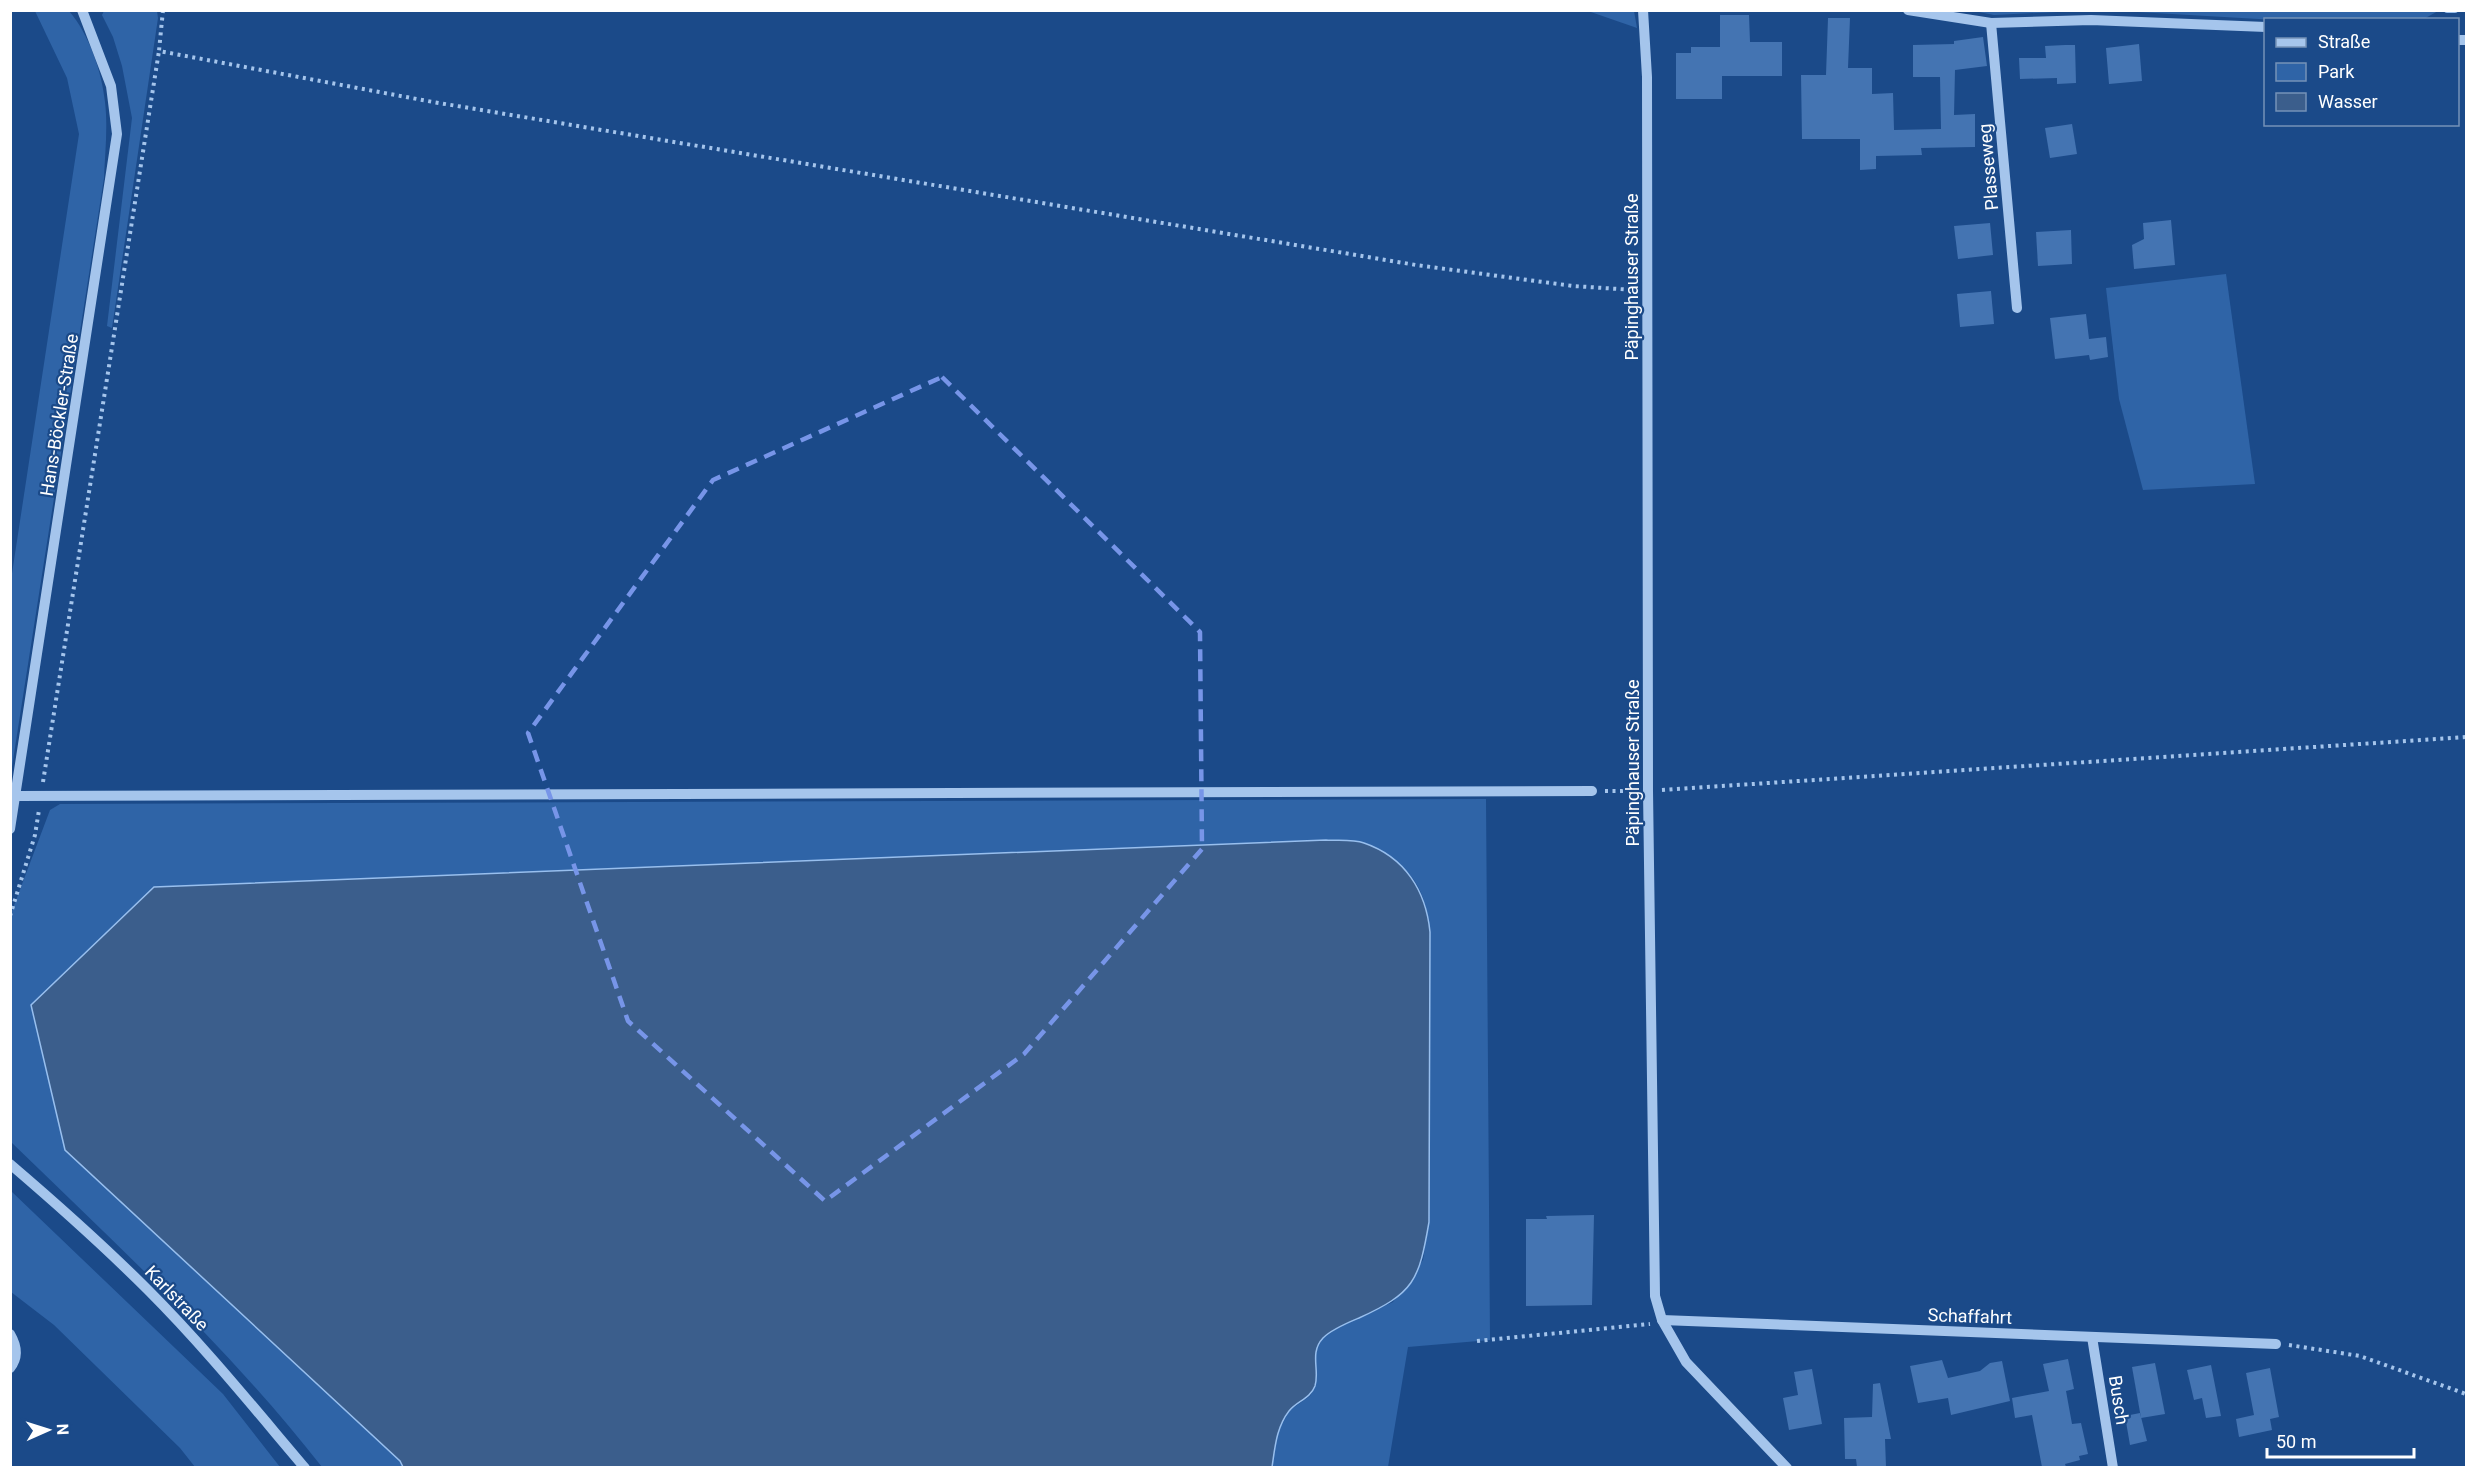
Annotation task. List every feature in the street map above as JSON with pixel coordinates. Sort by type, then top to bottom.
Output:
[{"type":"street","name":"Hans-Böckler-Straße","points":[[10,829],[18,796],[117,134],[111,86],[82,10]]},
{"type":"street","name":"Päpinghauser Straße","points":[[1643,10],[1647,77],[1650,1223],[1655,1296],[1662,1320],[1686,1362],[1787,1467]]},
{"type":"street","points":[[1908,10],[1991,23],[2091,20],[2264,27]]},
{"type":"street","name":"Plasseweg","points":[[1991,23],[2017,308]]},
{"type":"street","points":[[18,796],[1592,791]]},
{"type":"street","name":"Karlstraße","points":[[10,1164],[70,1215],[150,1292],[305,1467]]},
{"type":"street","name":"Schaffahrt","points":[[1662,1320],[2276,1344]]},
{"type":"street","points":[[10,1334],[16,1348],[16,1360],[10,1368]]},
{"type":"street","name":"Busch","points":[[2092,1337],[2113,1467]]},
{"type":"path","points":[[10,916],[35,836],[159,51],[163,10]]},
{"type":"path","points":[[159,51],[433,102],[1416,265],[1574,286],[1647,291]]},
{"type":"path","points":[[1592,791],[1648,791],[2466,737]]},
{"type":"path","points":[[1477,1341],[1645,1326],[1662,1320]]},
{"type":"path","points":[[2276,1344],[2360,1356],[2466,1394]]},
{"type":"highlighted area","points":[[942,377],[1200,632],[1202,849],[1024,1054],[825,1201],[628,1021],[528,733],[713,480]]},
{"type":"green space","points":[[1974,10],[2078,11],[1994,15]]},
{"type":"green space","points":[[35,11],[69,11],[83,31],[101,78],[106,111],[106,140],[104,178],[11,773],[11,580],[79,134],[67,78]]},
{"type":"green space","points":[[104,11],[157,11],[158,18],[112,328],[107,326],[132,118],[122,66],[113,37],[102,15]]},
{"type":"green space","points":[[1588,11],[1634,11],[1637,28]]},
{"type":"green space","points":[[2120,11],[2438,11],[2426,18],[2264,19]]},
{"type":"green space","points":[[2226,274],[2255,484],[2143,490],[2119,399],[2106,288]]},
{"type":"green space","points":[[1486,799],[1490,1340],[1408,1347],[1388,1467],[1272,1467],[1278,1431],[1290,1410],[1310,1396],[1316,1385],[1315,1354],[1322,1339],[1340,1326],[1393,1302],[1423,1260],[1429,1222],[1430,932],[1427,914],[1424,900],[1411,876],[1391,858],[1363,842],[400,1461],[403,1467],[322,1467],[250,1381],[172,1299],[11,1142],[10,916],[50,810],[60,804]]},
{"type":"green space","points":[[11,1191],[223,1394],[280,1467],[195,1467],[180,1448],[54,1325],[11,1292]]},
{"type":"water","points":[[1326,840],[1360,842],[1391,857],[1411,877],[1428,917],[1430,932],[1429,1222],[1417,1272],[1403,1292],[1392,1301],[1335,1329],[1319,1344],[1316,1356],[1315,1386],[1310,1394],[1289,1411],[1281,1424],[1272,1467],[403,1467],[400,1461],[65,1150],[31,1005],[154,887]]},
{"type":"building","points":[[1720,15],[1749,15],[1750,42],[1782,42],[1782,76],[1722,76],[1722,99],[1676,99],[1676,53],[1691,53],[1691,47],[1720,47]]},
{"type":"building","points":[[1828,18],[1850,18],[1848,68],[1872,68],[1872,94],[1893,93],[1894,130],[1941,129],[1940,77],[1913,77],[1913,45],[1954,44],[1954,41],[1983,37],[1987,66],[1955,70],[1954,115],[1975,114],[1975,147],[1921,148],[1922,155],[1876,156],[1876,169],[1860,170],[1860,139],[1802,139],[1801,75],[1826,75]]},
{"type":"building","points":[[2139,44],[2142,81],[2109,84],[2106,48]]},
{"type":"building","points":[[2075,45],[2076,83],[2057,84],[2057,78],[2020,79],[2019,58],[2046,58],[2045,46]]},
{"type":"building","points":[[2072,124],[2077,154],[2050,158],[2045,128]]},
{"type":"building","points":[[2171,220],[2175,265],[2134,269],[2132,245],[2144,239],[2143,223]]},
{"type":"building","points":[[1990,223],[1993,255],[1958,259],[1954,226]]},
{"type":"building","points":[[2071,230],[2072,264],[2038,266],[2036,232]]},
{"type":"building","points":[[1991,291],[1994,324],[1960,327],[1957,294]]},
{"type":"building","points":[[2086,314],[2089,339],[2106,337],[2108,357],[2090,360],[2089,355],[2055,359],[2050,318]]},
{"type":"building","points":[[1594,1215],[1592,1305],[1526,1306],[1526,1219],[1547,1219],[1546,1216]]},
{"type":"building","points":[[2068,1359],[2074,1389],[2066,1391],[2072,1424],[2081,1423],[2088,1454],[2079,1456],[2080,1460],[2065,1464],[2066,1467],[2042,1467],[2032,1415],[2015,1418],[2012,1398],[2049,1391],[2043,1364]]},
{"type":"building","points":[[1942,1360],[1948,1378],[1980,1371],[1990,1363],[2002,1361],[2010,1401],[1951,1415],[1948,1398],[1918,1403],[1910,1366]]},
{"type":"building","points":[[2155,1363],[2165,1414],[2141,1418],[2132,1367]]},
{"type":"building","points":[[2211,1365],[2221,1416],[2206,1418],[2202,1398],[2194,1400],[2187,1370]]},
{"type":"building","points":[[2270,1368],[2279,1417],[2270,1419],[2272,1430],[2239,1437],[2236,1419],[2254,1415],[2246,1373]]},
{"type":"building","points":[[1812,1369],[1822,1424],[1789,1430],[1783,1398],[1798,1395],[1794,1372]]},
{"type":"building","points":[[1880,1383],[1891,1439],[1885,1439],[1886,1467],[1857,1467],[1856,1459],[1845,1459],[1844,1418],[1872,1417],[1873,1384]]},
{"type":"building","points":[[2140,1413],[2147,1441],[2130,1445],[2125,1416]]},
{"type":"waterway","points":[[2447,10],[2455,10]]}]
